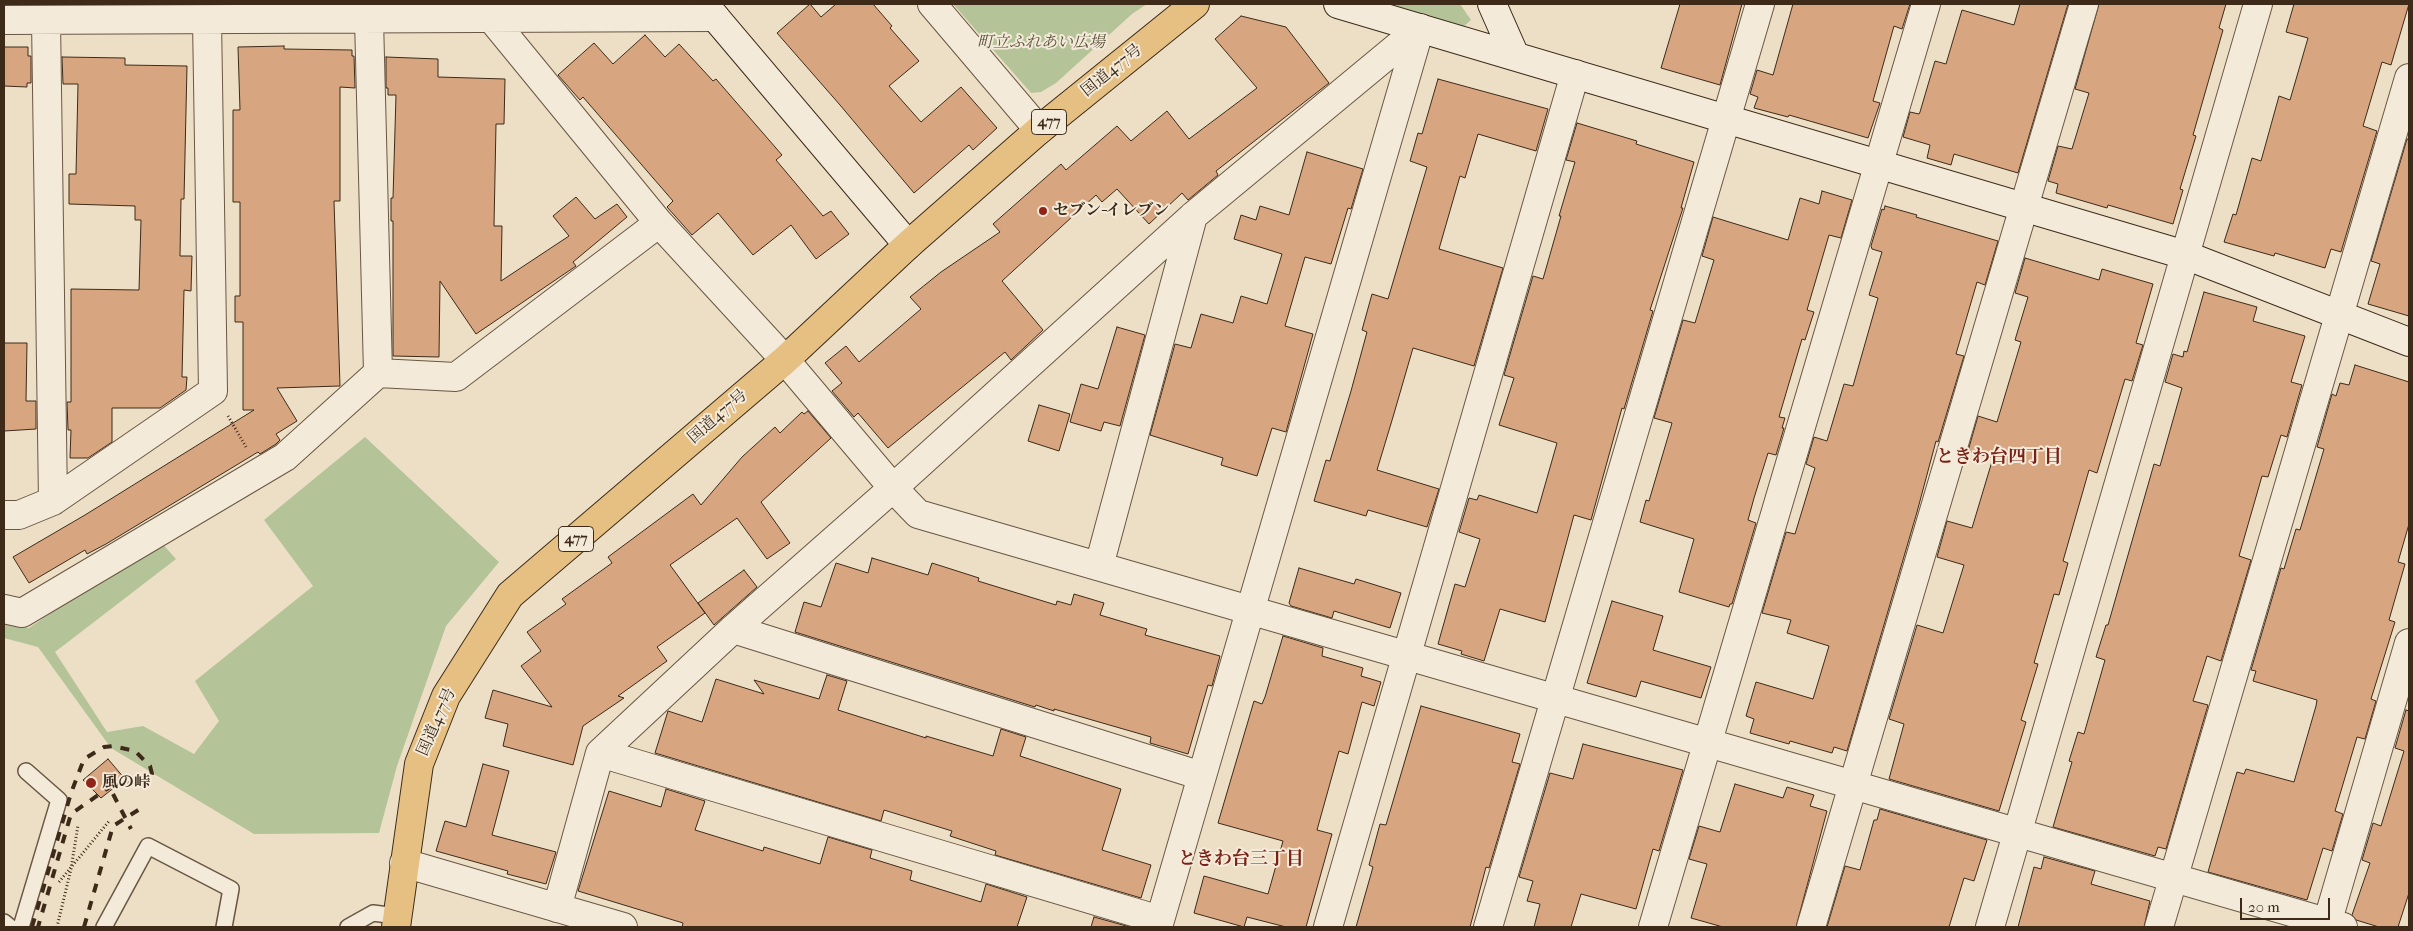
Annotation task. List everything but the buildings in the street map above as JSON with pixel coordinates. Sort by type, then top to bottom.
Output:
[{"type":"highway","name":"国道477号","points":[[396,922],[419,764],[446,696],[510,595],[785,360],[908,245],[1039,130],[1194,4]]},
{"type":"street","points":[[932,4],[1039,130]]},
{"type":"street","points":[[1338,4],[2185,255],[2409,342]]},
{"type":"street","points":[[1492,4],[1515,56]]},
{"type":"street","points":[[1488,927],[1760,4]]},
{"type":"street","points":[[1653,927],[1926,4]]},
{"type":"street","points":[[1811,927],[2084,4]]},
{"type":"street","points":[[1990,927],[2258,4]]},
{"type":"street","points":[[4,20],[491,18],[709,10],[908,245]]},
{"type":"street","points":[[369,18],[378,373]]},
{"type":"street","points":[[491,18],[659,223],[785,360],[893,488],[918,514],[2174,878],[2332,926],[2409,643]]},
{"type":"street","points":[[46,20],[53,501]]},
{"type":"street","points":[[4,515],[19,515],[53,501],[213,390],[207,20]]},
{"type":"street","points":[[557,908],[600,753],[733,629],[893,488],[1193,216],[1420,28]]},
{"type":"street","points":[[600,753],[1159,923],[1420,28]]},
{"type":"street","points":[[1328,927],[1575,74]]},
{"type":"street","points":[[2159,927],[2409,78]]},
{"type":"street","points":[[1099,566],[1193,216]]},
{"type":"street","points":[[4,609],[22,613],[285,457],[378,373],[456,377],[659,223]]},
{"type":"street","points":[[733,629],[1202,776]]},
{"type":"street","points":[[404,863],[623,927]]},
{"type":"lane","points":[[21,927],[60,800],[26,770]]},
{"type":"lane","points":[[104,927],[148,846],[231,889],[224,927]]},
{"type":"lane","points":[[348,927],[373,912],[396,922]]},
{"type":"lane","points":[[4,922],[10,927]]},
{"type":"path","points":[[213,390],[260,472]]},
{"type":"path","points":[[55,814],[78,824],[71,869],[57,927]]},
{"type":"path","points":[[33,886],[51,891],[110,820]]},
{"type":"green space","name":"町立ふれあい広場","points":[[953,4],[1147,4],[1132,14],[1056,83],[1041,92],[1031,93]]},
{"type":"green space","points":[[1358,4],[1460,4],[1471,20],[1456,33]]},
{"type":"green space","points":[[365,437],[499,562],[446,626],[397,766],[379,833],[254,834],[111,748],[38,647],[4,638],[4,623],[29,628],[159,540],[176,559],[55,652],[107,732],[143,726],[194,754],[219,721],[195,681],[313,586],[264,520]]},
{"type":"railway","points":[[32,927],[71,793],[84,759],[104,747],[113,746],[135,751],[150,766],[151,780],[141,784],[122,783],[111,786],[71,814],[38,927]]},
{"type":"railway","points":[[113,794],[131,829]]},
{"type":"railway","points":[[84,927],[113,826],[143,807]]},
{"type":"place","name":"セブン-イレブン","points":[[1043,211]]},
{"type":"place","name":"風の峠","points":[[91,783]]},
{"type":"district","name":"ときわ台四丁目","points":[[1999,458]]},
{"type":"district","name":"ときわ台三丁目","points":[[1241,860]]}]
